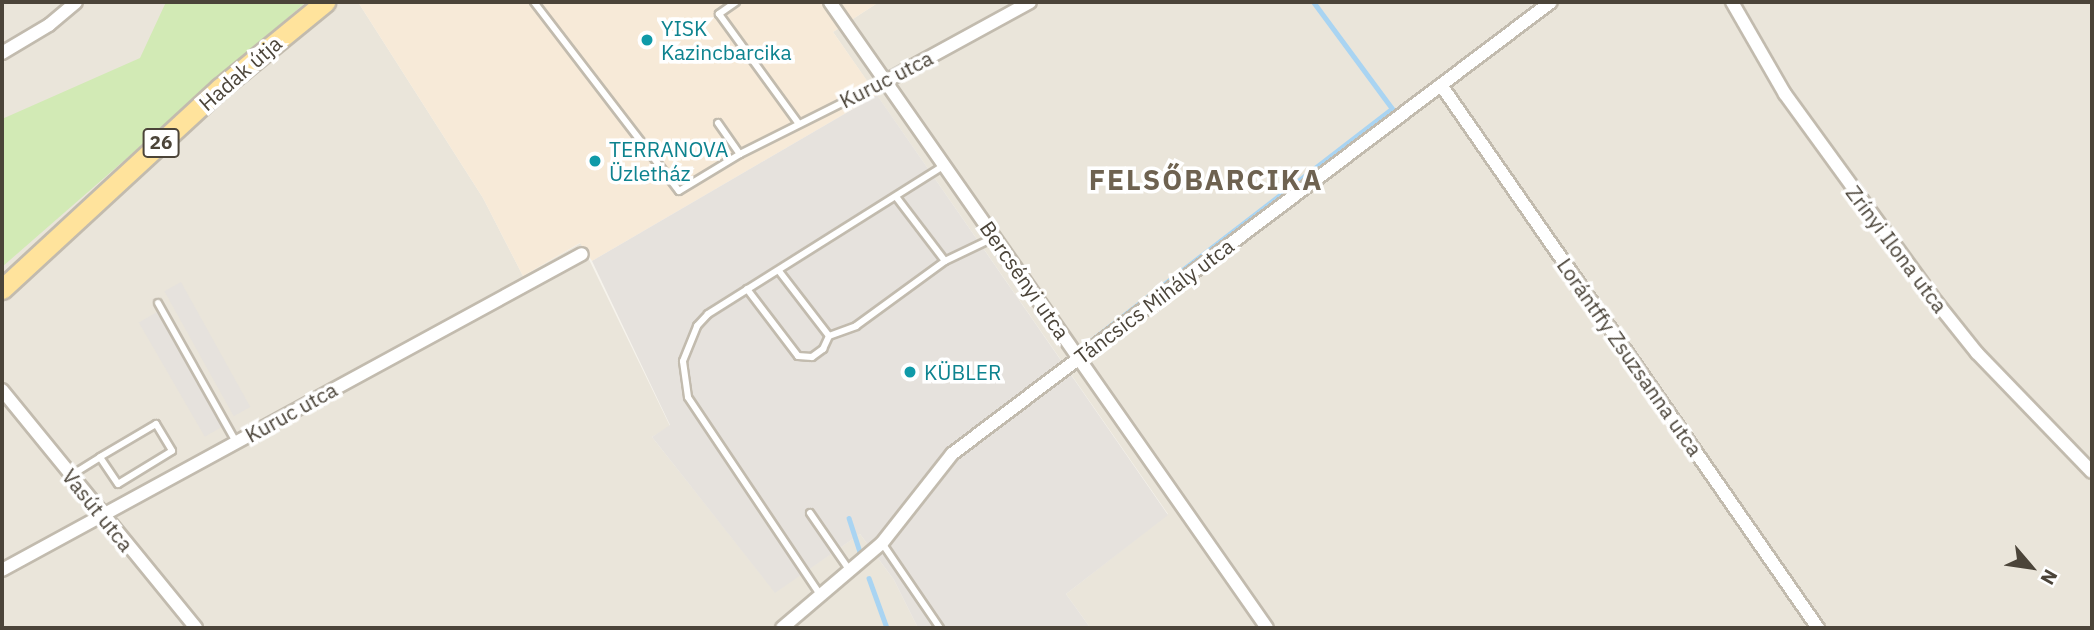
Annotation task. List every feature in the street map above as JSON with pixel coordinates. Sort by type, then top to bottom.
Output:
[{"type":"main road","name":"Hadak útja","points":[[2,289],[220,88],[325,2]]},
{"type":"street","points":[[2,53],[49,25],[76,2]]},
{"type":"street","name":"Bercsényi utca","points":[[830,2],[1267,628]]},
{"type":"street","name":"Kuruc utca","points":[[886,81],[1030,2]]},
{"type":"street","name":"Táncsics Mihály utca","points":[[782,628],[821,596],[848,568],[882,543],[952,454],[1551,2]]},
{"type":"street","name":"Zrínyi Ilona utca","points":[[1732,2],[1786,94],[1937,303],[1977,353],[2092,472]]},
{"type":"street","name":"Lorántffy Zsuzsanna utca","points":[[1441,85],[1818,628]]},
{"type":"street","name":"Kuruc utca","points":[[2,570],[582,254]]},
{"type":"street","name":"Vasút utca","points":[[2,390],[101,516],[195,628]]},
{"type":"lane","name":"Kuruc utca","points":[[534,2],[679,191],[740,154],[886,81]]},
{"type":"lane","points":[[737,2],[719,14],[799,124]]},
{"type":"lane","points":[[718,123],[740,154]]},
{"type":"lane","points":[[821,596],[688,397],[682,382],[683,361],[697,326],[747,289],[897,198],[945,165]]},
{"type":"lane","points":[[897,198],[945,261]]},
{"type":"lane","points":[[747,289],[802,359],[823,349],[829,336],[856,326],[945,261],[995,237]]},
{"type":"lane","points":[[779,271],[829,336]]},
{"type":"lane","points":[[158,303],[236,442]]},
{"type":"lane","points":[[70,476],[100,457],[156,424],[172,451],[118,484],[100,457]]},
{"type":"lane","points":[[810,513],[848,568]]},
{"type":"lane","points":[[882,543],[940,628]]},
{"type":"shaded area","points":[[2,2],[358,2],[483,198],[523,276],[581,243],[670,426],[652,437],[775,592],[860,534],[894,580],[918,628],[2,628]]},
{"type":"shaded area","points":[[358,2],[879,2],[833,32],[877,95],[592,261],[580,243],[523,276],[483,198]]},
{"type":"shaded area","points":[[879,2],[2092,2],[2092,628],[1086,628],[1089,626],[1066,594],[1168,514],[833,32]]},
{"type":"shaded area","points":[[877,95],[1168,515],[1066,594],[1089,626],[1086,628],[918,628],[894,580],[860,534],[775,593],[652,437],[670,425],[592,261]]},
{"type":"shaded area","points":[[181,282],[250,407],[234,416],[164,291]]},
{"type":"shaded area","points":[[157,312],[223,426],[205,437],[139,322]]},
{"type":"green space","points":[[166,2],[306,2],[2,267],[2,119],[140,58]]},
{"type":"waterway","points":[[1089,342],[1392,109],[1313,2]]},
{"type":"waterway","points":[[849,518],[860,552]]},
{"type":"waterway","points":[[869,578],[887,628]]},
{"type":"place","name":"YISK Kazincbarcika","points":[[647,40]]},
{"type":"place","name":"TERRANOVA Üzletház","points":[[595,161]]},
{"type":"place","name":"KÜBLER","points":[[910,372]]},
{"type":"district","name":"FELSŐBARCIKA","points":[[1206,180]]}]
